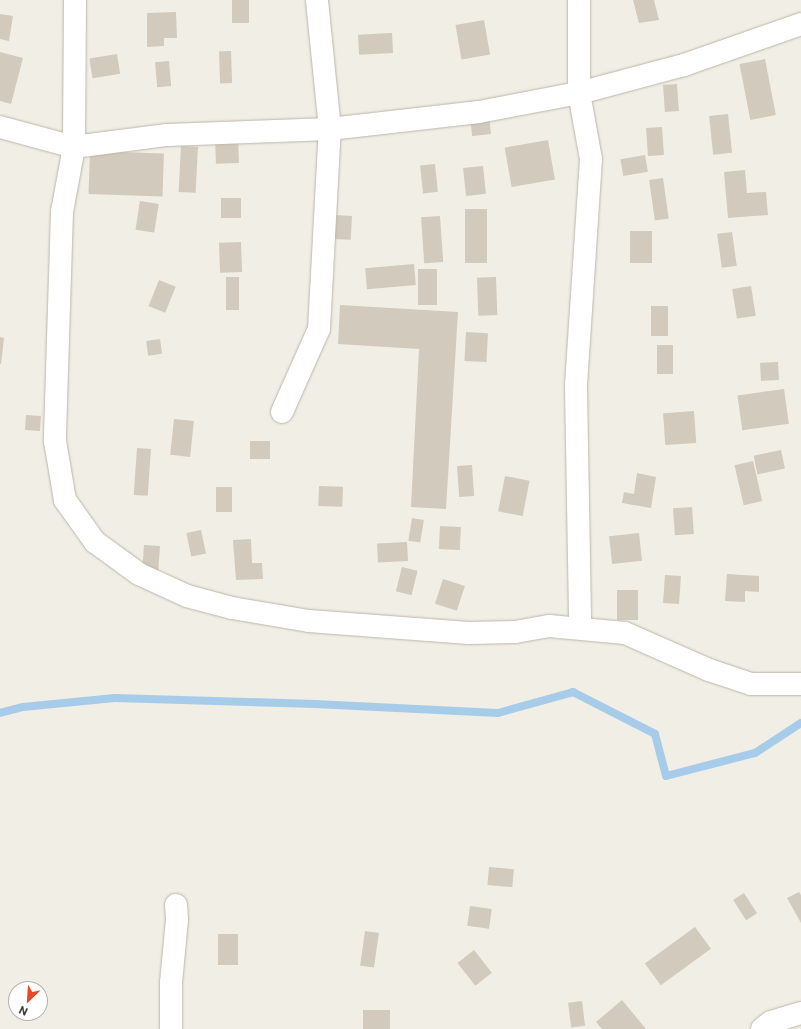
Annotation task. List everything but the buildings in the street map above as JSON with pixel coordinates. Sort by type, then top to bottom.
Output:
[{"type":"street","points":[[76,0],[74,147],[62,212],[55,441],[65,500],[95,542],[139,574],[187,596],[232,608],[309,622],[469,633],[515,632],[549,626],[625,633],[708,670],[751,684],[801,684]]},
{"type":"street","points":[[282,412],[319,329],[330,129],[317,0]]},
{"type":"street","points":[[579,0],[579,93],[591,159],[576,387],[580,628]]},
{"type":"street","points":[[0,128],[74,147],[167,135],[330,129],[479,112],[579,93],[684,65],[801,24]]},
{"type":"street","points":[[171,1029],[171,983],[177,919],[176,905]]},
{"type":"street","points":[[762,1029],[771,1022],[801,1013]]},
{"type":"waterway","points":[[0,713],[23,707],[115,698],[315,704],[498,713],[573,692],[655,734],[666,776],[755,753],[801,723]]}]
